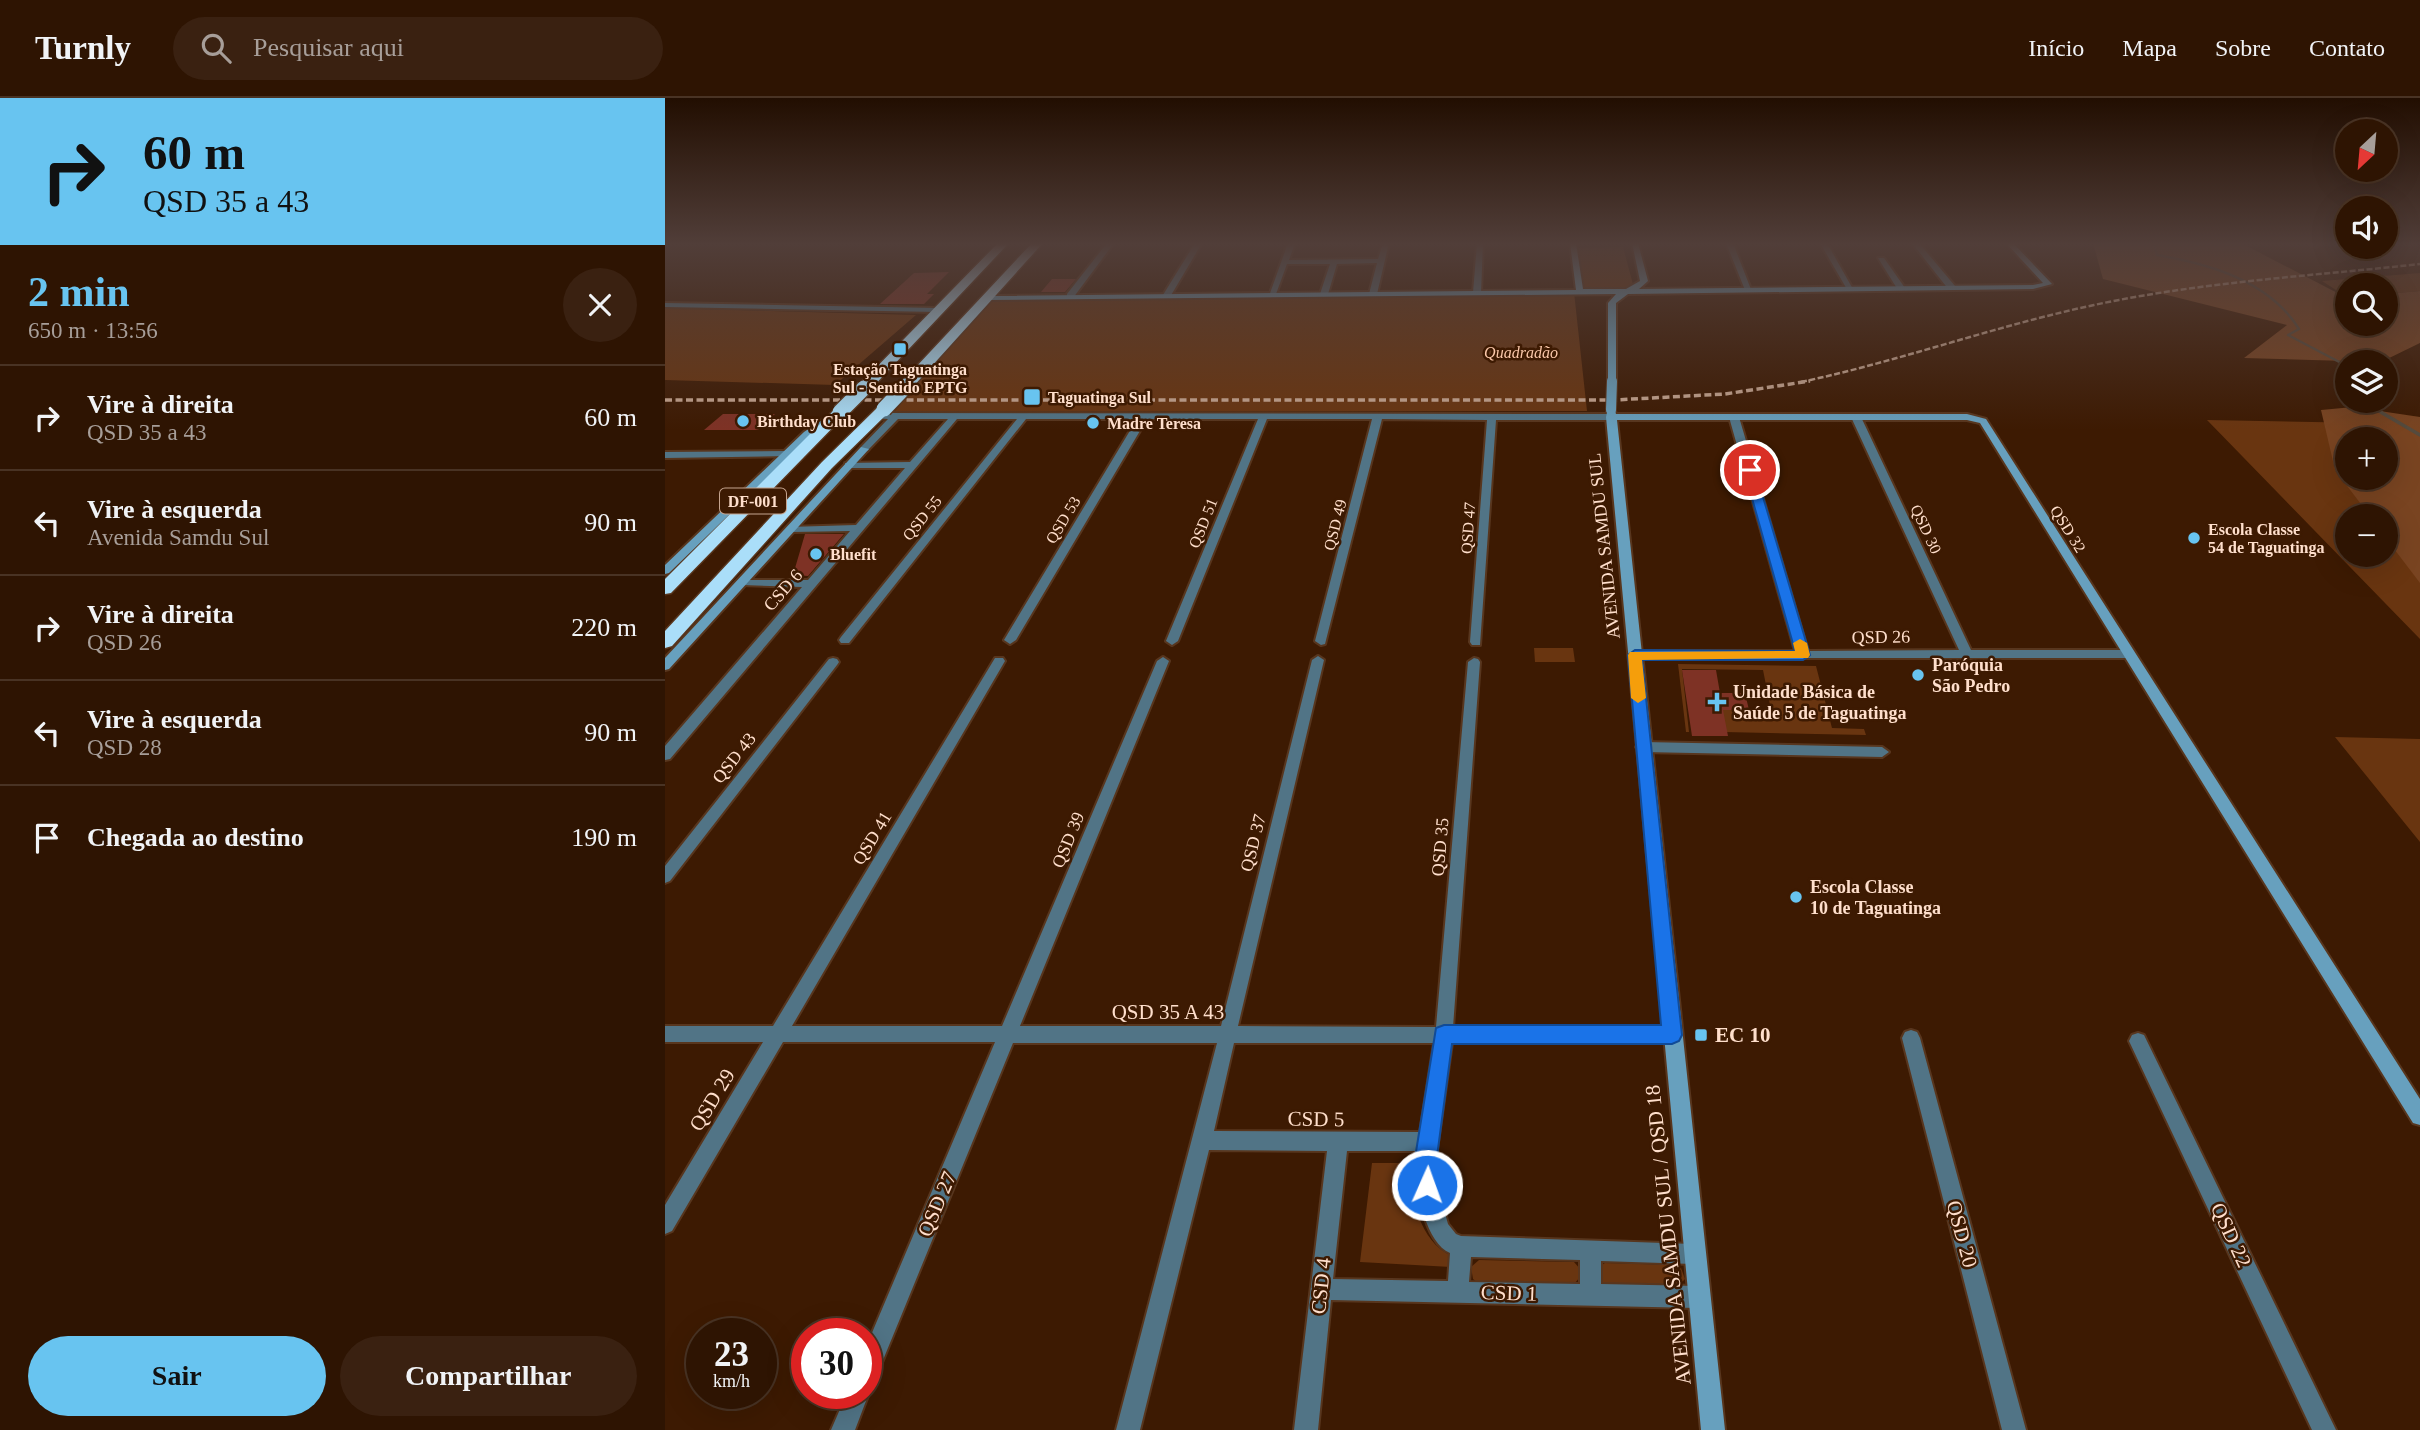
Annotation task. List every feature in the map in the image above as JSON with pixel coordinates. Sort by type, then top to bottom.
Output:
[{"type":"highway","name":"DF-001","points":[[665,589],[780,474],[792,455],[839,413],[943,305]]},
{"type":"highway","name":"DF-001","points":[[665,642],[767,544],[792,505],[819,474],[842,461],[859,444],[906,386],[979,305]]},
{"type":"highway","points":[[792,455],[805,462],[842,461]]},
{"type":"highway","points":[[780,474],[804,469],[819,474]]},
{"type":"highway","points":[[792,505],[824,494]]},
{"type":"highway","points":[[710,528],[735,519]]},
{"type":"street","points":[[674,305],[938,310]]},
{"type":"street","name":"AVENIDA SAMDU SUL","points":[[1612,305],[1611,413],[1672,1035]]},
{"type":"street","points":[[886,414],[1492,417],[1611,413],[1856,417]]},
{"type":"street","name":"CSD 6","points":[[665,755],[955,416]]},
{"type":"street","name":"QSD 55","points":[[845,640],[1024,416]]},
{"type":"street","name":"QSD 53","points":[[1010,640],[1144,416]]},
{"type":"street","name":"QSD 51","points":[[1172,641],[1264,416]]},
{"type":"street","name":"QSD 49","points":[[1321,641],[1378,416]]},
{"type":"street","points":[[1734,416],[1803,655]]},
{"type":"street","name":"QSD 47","points":[[1476,642],[1492,417]]},
{"type":"street","name":"QSD 32","points":[[1856,417],[1967,417],[1983,421],[2420,1115]]},
{"type":"street","name":"QSD 30","points":[[1856,417],[1967,654]]},
{"type":"street","points":[[665,455],[792,455]]},
{"type":"street","points":[[665,571],[792,455]]},
{"type":"street","points":[[665,666],[742,582],[767,544],[792,528],[824,494],[842,461],[914,465]]},
{"type":"street","points":[[792,528],[860,528]]},
{"type":"street","points":[[742,582],[812,584]]},
{"type":"street","name":"QSD 26","points":[[1635,655],[2127,653]]},
{"type":"street","name":"QSD 37","points":[[1128,1430],[1202,1140],[1318,660]]},
{"type":"street","name":"QSD 41","points":[[777,1035],[999,661]]},
{"type":"street","name":"QSD 39","points":[[1009,1035],[1163,661]]},
{"type":"street","name":"QSD 43","points":[[665,877],[833,662]]},
{"type":"street","name":"QSD 35","points":[[1461,1246],[1449,1242],[1439,1229],[1427,1185],[1425,1164],[1444,1034],[1474,662]]},
{"type":"street","points":[[1643,747],[1882,752]]},
{"type":"street","name":"QSD 35 A 43","points":[[665,1034],[1672,1035]]},
{"type":"street","name":"QSD 29","points":[[665,1224],[777,1035]]},
{"type":"street","name":"QSD 27","points":[[882,1336],[1009,1035]]},
{"type":"street","name":"AVENIDA SAMDU SUL / QSD 18","points":[[1672,1035],[1713,1430]]},
{"type":"street","name":"QSD 20","points":[[1911,1038],[2014,1430]]},
{"type":"street","name":"QSD 22","points":[[2138,1041],[2324,1430]]},
{"type":"street","name":"CSD 5","points":[[1202,1140],[1430,1142]]},
{"type":"street","name":"CSD 4","points":[[1306,1430],[1338,1142]]},
{"type":"street","points":[[1458,1292],[1461,1246],[1693,1254]]},
{"type":"street","points":[[1590,1251],[1591,1296]]},
{"type":"street","name":"CSD 1","points":[[1321,1289],[1698,1297]]},
{"type":"street","points":[[843,1430],[852,1409]]},
{"type":"green space","name":"Quadradão","points":[[980,305],[1575,305],[1587,411],[894,412]]},
{"type":"green space","points":[[665,308],[916,315],[835,385],[665,380]]},
{"type":"green space","points":[[2207,420],[2420,424],[2420,639],[2350,567],[2398,567],[2398,504],[2335,504],[2335,552]]},
{"type":"green space","points":[[1534,648],[1573,648],[1575,662],[1535,662]]},
{"type":"green space","points":[[1678,664],[1816,666],[1832,728],[1864,729],[1866,735],[1724,732],[1720,707],[1743,707],[1746,720],[1773,720],[1763,670],[1682,669],[1689,732],[1686,732]]},
{"type":"green space","points":[[2335,737],[2420,739],[2420,842]]},
{"type":"green space","points":[[1372,1163],[1403,1163],[1424,1229],[1431,1240],[1452,1256],[1451,1267],[1360,1262]]},
{"type":"green space","points":[[1479,1260],[1574,1262],[1581,1270],[1581,1276],[1574,1284],[1477,1282],[1473,1279],[1471,1267]]},
{"type":"green space","points":[[1605,1263],[1676,1265],[1681,1268],[1685,1279],[1678,1286],[1605,1285],[1601,1282],[1600,1266]]},
{"type":"shaded area","points":[[2208,305],[2335,305],[2335,336],[2398,336],[2398,305],[2420,305],[2420,343],[2398,354],[2398,350],[2335,350],[2335,361],[2244,358],[2287,325]]},
{"type":"shaded area","points":[[2335,409],[2335,413],[2393,413],[2420,417],[2420,583],[2398,554],[2398,504],[2361,504],[2350,490],[2398,490],[2398,427],[2335,427],[2335,470],[2321,410]]},
{"type":"building","name":"Birthday Club","points":[[723,414],[775,414],[758,430],[704,430]]},
{"type":"building","name":"Bluefit","points":[[805,534],[844,534],[808,576],[793,575]]},
{"type":"building","name":"Unidade Básica de Saúde 5 de Taguatinga","points":[[1682,670],[1716,670],[1720,693],[1745,693],[1749,710],[1723,710],[1728,736],[1692,736]]},
{"type":"waterway","points":[[2279,305],[2299,329],[2288,335],[2335,360]]},
{"type":"waterway","points":[[2382,413],[2420,435]]},
{"type":"railway","points":[[1801,382],[2093,305]]},
{"type":"railway","points":[[665,400],[1614,400],[1725,394],[1810,381]]},
{"type":"slow traffic","points":[[1638,698],[1635,655],[1803,655],[1800,643]]},
{"type":"place","name":"Estação Taguatinga Sul - Sentido EPTG","points":[[900,349]]},
{"type":"place","name":"Taguatinga Sul","points":[[1032,397]]},
{"type":"place","name":"Birthday Club","points":[[743,421]]},
{"type":"place","name":"Madre Teresa","points":[[1093,423]]},
{"type":"place","name":"Escola Classe 54 de Taguatinga","points":[[2194,538]]},
{"type":"place","name":"Bluefit","points":[[816,554]]},
{"type":"place","name":"Paróquia São Pedro","points":[[1918,675]]},
{"type":"place","name":"Unidade Básica de Saúde 5 de Taguatinga","points":[[1717,702]]},
{"type":"place","name":"Escola Classe 10 de Taguatinga","points":[[1796,897]]},
{"type":"place","name":"EC 10","points":[[1701,1035]]},
{"type":"route","points":[[1427,1185],[1425,1164],[1444,1034],[1672,1035],[1635,655],[1803,655],[1750,470]]}]
